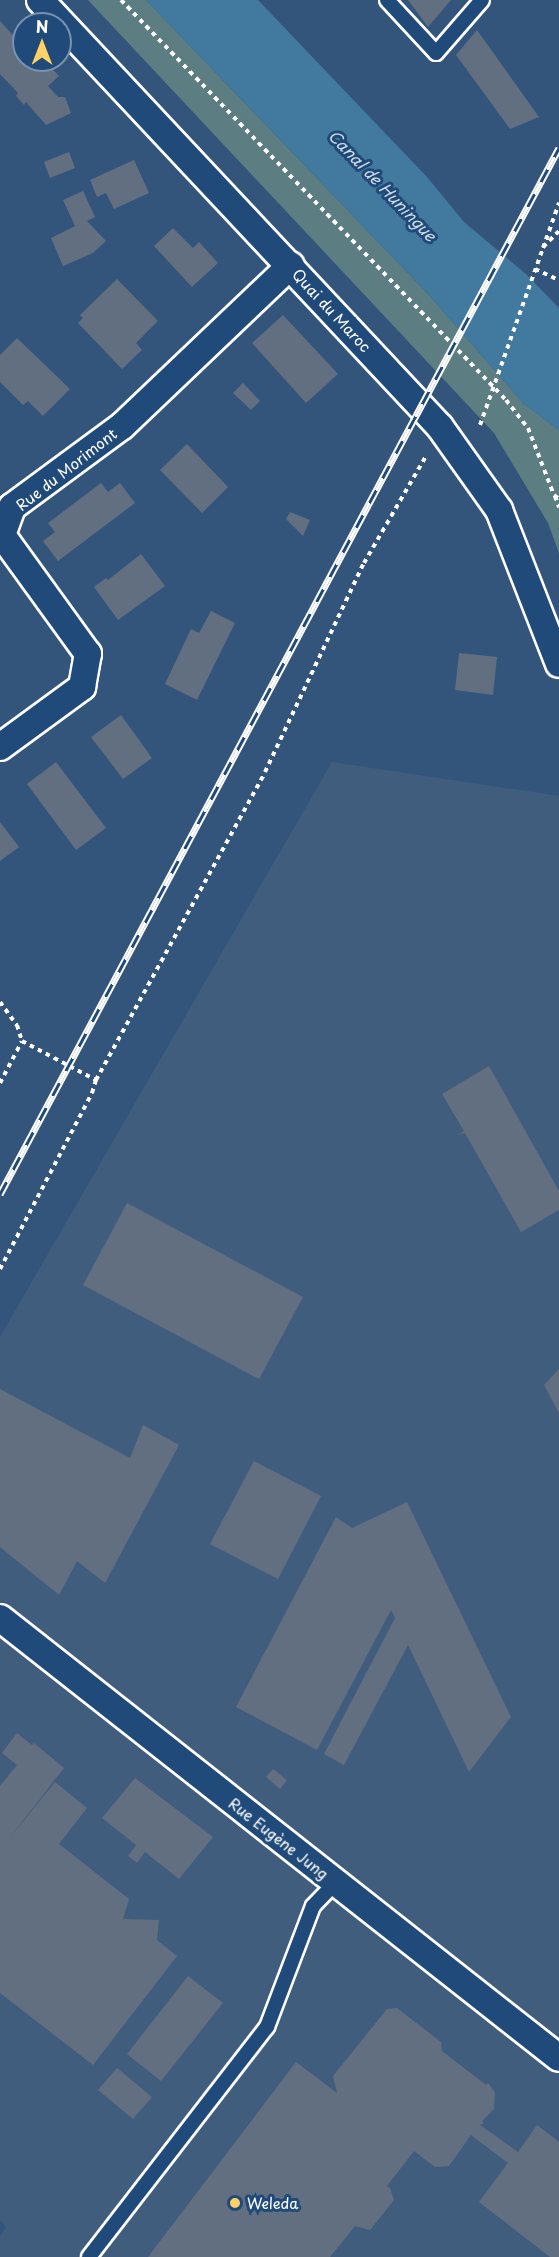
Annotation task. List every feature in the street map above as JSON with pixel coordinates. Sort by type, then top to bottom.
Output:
[{"type":"street","name":"Quai du Maroc","points":[[40,0],[291,265],[440,427],[499,510],[559,664]]},
{"type":"street","name":"Rue du Morimont","points":[[0,747],[82,687],[88,654],[2,535],[12,507],[122,426],[291,265]]},
{"type":"street","name":"Rue Eugène Jung","points":[[0,1618],[559,2058]]},
{"type":"lane","points":[[387,0],[436,53],[482,0]]},
{"type":"lane","points":[[89,2257],[267,2027],[313,1906],[336,1882]]},
{"type":"path","points":[[121,0],[506,399],[528,428],[559,507]]},
{"type":"path","points":[[480,425],[559,203]]},
{"type":"path","points":[[554,212],[559,217]]},
{"type":"path","points":[[543,248],[559,231]]},
{"type":"path","points":[[535,269],[559,280]]},
{"type":"path","points":[[0,1269],[92,1093],[96,1080],[265,772],[364,563],[440,427]]},
{"type":"path","points":[[554,495],[559,499]]},
{"type":"path","points":[[0,1002],[17,1025],[22,1041],[96,1080]]},
{"type":"path","points":[[0,1083],[22,1041]]},
{"type":"shaded area","points":[[332,762],[559,796],[559,2257],[0,2257],[0,2237],[6,2227],[0,2220],[0,1337]]},
{"type":"green space","points":[[88,0],[146,0],[429,295],[524,404],[559,430],[559,553],[548,523],[494,433]]},
{"type":"water","name":"Canal de Huningue","points":[[146,0],[258,0],[427,177],[464,222],[526,274],[559,308],[559,430],[524,404],[429,295]]},
{"type":"building","points":[[408,0],[451,0],[428,27]]},
{"type":"building","points":[[0,21],[12,34],[12,72],[55,72],[59,76],[48,86],[58,97],[65,97],[71,113],[46,125],[26,102],[24,105],[16,96],[18,93],[0,74]]},
{"type":"building","points":[[477,30],[539,117],[510,129],[456,55]]},
{"type":"building","points":[[69,152],[75,168],[50,178],[44,162]]},
{"type":"building","points":[[134,160],[149,193],[114,209],[106,193],[97,197],[90,180]]},
{"type":"building","points":[[83,191],[95,217],[87,221],[106,241],[93,253],[63,266],[51,238],[75,226],[63,200]]},
{"type":"building","points":[[173,228],[193,248],[199,242],[218,263],[192,287],[154,246]]},
{"type":"building","points":[[117,279],[158,321],[136,343],[142,350],[122,369],[78,323],[83,318],[80,315]]},
{"type":"building","points":[[283,315],[338,374],[306,403],[252,343]]},
{"type":"building","points":[[17,338],[70,389],[43,416],[28,401],[23,405],[0,382],[0,355]]},
{"type":"building","points":[[243,383],[260,401],[251,410],[233,393]]},
{"type":"building","points":[[187,444],[228,487],[202,513],[160,470]]},
{"type":"building","points":[[101,483],[108,492],[120,483],[135,503],[58,561],[43,541],[55,532],[48,523]]},
{"type":"building","points":[[290,512],[310,520],[303,536],[286,519]]},
{"type":"building","points":[[141,554],[165,586],[118,620],[94,587],[106,578],[108,580]]},
{"type":"building","points":[[211,611],[235,623],[197,700],[165,684],[191,629],[199,633]]},
{"type":"building","points":[[459,653],[497,657],[493,695],[455,690]]},
{"type":"building","points":[[121,715],[152,758],[123,779],[91,737]]},
{"type":"building","points":[[56,762],[106,828],[76,850],[27,784]]},
{"type":"building","points":[[0,822],[19,847],[0,861]]},
{"type":"building","points":[[489,1066],[559,1191],[559,1210],[521,1232],[465,1133],[458,1135],[464,1131],[442,1094]]},
{"type":"building","points":[[127,1203],[303,1297],[259,1379],[83,1285]]},
{"type":"building","points":[[559,1369],[559,1413],[544,1385]]},
{"type":"building","points":[[0,1389],[130,1458],[143,1425],[179,1445],[105,1583],[77,1561],[59,1595],[0,1547]]},
{"type":"building","points":[[254,1461],[321,1496],[278,1579],[210,1544]]},
{"type":"building","points":[[407,1502],[511,1717],[469,1772],[408,1645],[344,1765],[324,1754],[395,1618],[391,1610],[317,1750],[236,1707],[336,1517],[352,1528]]},
{"type":"building","points":[[17,1733],[32,1745],[34,1743],[64,1768],[8,1840],[55,1782],[87,1808],[59,1844],[129,1899],[123,1919],[159,1920],[157,1940],[177,1956],[93,2065],[0,1993],[0,1786],[17,1765],[2,1753]]},
{"type":"building","points":[[273,1769],[287,1780],[280,1789],[266,1777]]},
{"type":"building","points":[[135,1778],[213,1837],[179,1879],[145,1852],[137,1863],[128,1856],[136,1845],[102,1818]]},
{"type":"building","points":[[188,1976],[223,2003],[161,2081],[127,2054]]},
{"type":"building","points":[[397,2008],[441,2042],[442,2051],[486,2085],[488,2083],[495,2092],[494,2109],[480,2125],[518,2152],[537,2125],[559,2142],[559,2257],[550,2257],[479,2202],[508,2163],[471,2135],[449,2166],[435,2167],[414,2151],[387,2186],[394,2200],[370,2230],[355,2226],[330,2257],[148,2257],[296,2062],[337,2093],[333,2076],[387,2009]]},
{"type":"building","points":[[117,2068],[152,2097],[133,2119],[98,2090]]},
{"type":"railway","points":[[0,1194],[559,148]]},
{"type":"place","name":"Weleda","points":[[235,2203]]}]
